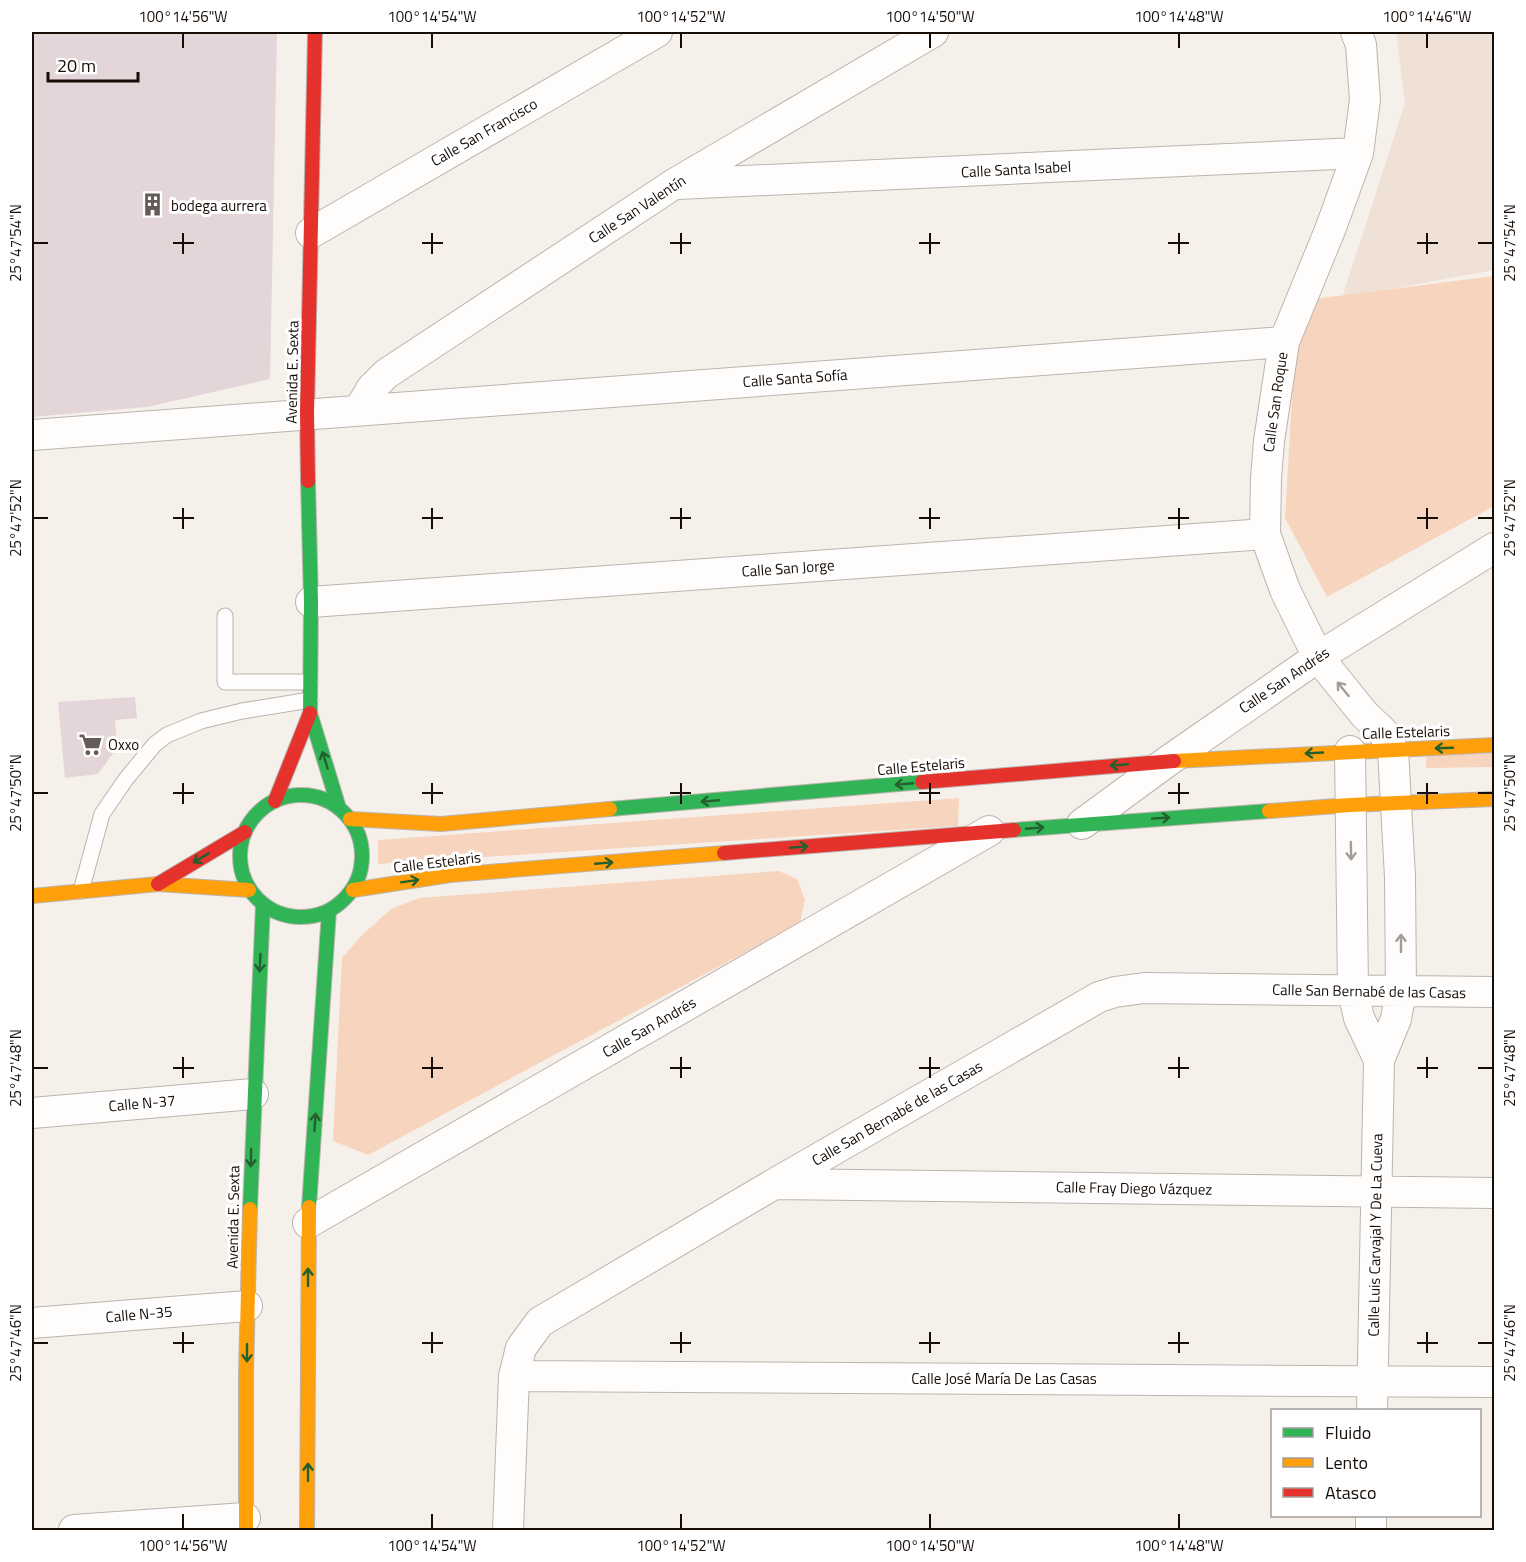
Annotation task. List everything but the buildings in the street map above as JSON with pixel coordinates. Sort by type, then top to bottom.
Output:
[{"type":"street","name":"Avenida E. Sexta","points":[[315,32],[307,413],[311,602],[310,707],[339,808]]},
{"type":"street","name":"Calle San Francisco","points":[[311,233],[657,32]]},
{"type":"street","name":"Calle San Valentín","points":[[359,410],[372,388],[386,374],[674,184],[933,32]]},
{"type":"street","name":"Calle San Roque","points":[[1356,32],[1361,45],[1365,100],[1358,153],[1330,230],[1284,342],[1269,441],[1265,534],[1284,590],[1318,657],[1360,709],[1383,732],[1393,750]]},
{"type":"street","name":"Calle Santa Isabel","points":[[674,184],[1358,153]]},
{"type":"street","name":"Calle Santa Sofía","points":[[32,435],[1284,342]]},
{"type":"street","name":"Calle San Jorge","points":[[311,602],[1265,534]]},
{"type":"street","name":"Calle San Andrés","points":[[1082,824],[1168,760],[1318,657],[1494,548]]},
{"type":"street","name":"Avenida E. Sexta","points":[[275,801],[310,707]]},
{"type":"street","name":"Calle Estelaris","points":[[350,819],[441,824],[1168,760],[1494,746]]},
{"type":"street","name":"Calle Luis Carvajal Y De La Cueva","points":[[1372,1409],[1378,1060],[1396,1019],[1401,991],[1400,877],[1393,750]]},
{"type":"street","name":"Calle Luis Carvajal Y De La Cueva","points":[[1350,751],[1353,991],[1359,1018],[1378,1060]]},
{"type":"street","points":[[288,796],[314,796],[339,808],[350,819],[362,844],[362,868],[352,890],[342,902],[329,911],[306,917],[284,915],[263,904],[249,890],[242,871],[240,852],[244,832],[252,819],[262,808],[288,796]]},
{"type":"street","name":"Calle Estelaris","points":[[352,890],[450,875],[989,831],[1350,805],[1494,799]]},
{"type":"street","name":"Calle San Andrés","points":[[308,1223],[989,831]]},
{"type":"street","points":[[158,884],[244,832]]},
{"type":"street","points":[[32,896],[158,884],[249,890]]},
{"type":"street","name":"Avenida E. Sexta","points":[[245,1524],[247,1306],[253,1094],[263,904]]},
{"type":"street","points":[[307,1530],[308,1223],[329,911]]},
{"type":"street","name":"Calle San Bernabé de las Casas","points":[[508,1530],[514,1376],[521,1348],[540,1322],[1099,996],[1144,988],[1494,992]]},
{"type":"street","name":"Calle N-37","points":[[32,1113],[253,1094]]},
{"type":"street","name":"Calle Fray Diego Vázquez","points":[[774,1184],[1494,1193]]},
{"type":"street","name":"Calle N-35","points":[[32,1323],[247,1306]]},
{"type":"street","name":"Calle José María De Las Casas","points":[[514,1376],[1494,1382]]},
{"type":"street","points":[[74,1530],[245,1524]]},
{"type":"lane","points":[[225,616],[225,682],[310,682]]},
{"type":"lane","points":[[81,891],[102,814],[126,779],[155,744],[167,735],[201,721],[242,711],[310,707]]},
{"type":"shaded area","points":[[1396,32],[1494,32],[1494,270],[1342,298],[1405,103]]},
{"type":"shaded area","points":[[1494,276],[1494,506],[1327,597],[1285,518],[1295,349],[1314,299]]},
{"type":"shaded area","points":[[1494,753],[1494,767],[1426,768],[1427,755]]},
{"type":"shaded area","points":[[959,798],[958,826],[378,864],[378,840]]},
{"type":"shaded area","points":[[779,871],[797,879],[805,900],[800,923],[368,1155],[333,1141],[342,958],[362,935],[391,909],[419,898]]},
{"type":"traffic: fast","points":[[308,481],[311,602],[310,713],[339,808]]},
{"type":"traffic: fast","points":[[610,809],[922,782]]},
{"type":"traffic: fast","points":[[301,795],[324,800],[335,805],[344,813],[352,822],[357,833],[362,856],[357,879],[352,890],[344,899],[335,907],[324,912],[301,917],[278,912],[267,907],[258,899],[250,890],[245,879],[240,856],[245,833],[250,822],[258,813],[267,805],[278,800],[301,795]]},
{"type":"traffic: fast","points":[[1014,830],[1269,811]]},
{"type":"traffic: fast","points":[[250,1209],[263,904]]},
{"type":"traffic: fast","points":[[309,1207],[329,911]]},
{"type":"traffic: slow","points":[[1174,761],[1494,745]]},
{"type":"traffic: slow","points":[[1269,811],[1494,799]]},
{"type":"traffic: slow","points":[[350,819],[441,824],[610,809]]},
{"type":"traffic: slow","points":[[353,890],[450,875],[724,853]]},
{"type":"traffic: slow","points":[[32,896],[158,884],[249,890]]},
{"type":"traffic: slow","points":[[307,1530],[309,1207]]},
{"type":"traffic: slow","points":[[246,1530],[246,1374],[250,1209]]},
{"type":"traffic: jam","points":[[308,481],[307,413],[315,32]]},
{"type":"traffic: jam","points":[[275,801],[310,713]]},
{"type":"traffic: jam","points":[[922,782],[1174,761]]},
{"type":"traffic: jam","points":[[724,853],[1014,830]]},
{"type":"traffic: jam","points":[[158,884],[245,832]]},
{"type":"place","name":"bodega aurrera","points":[[153,205]]},
{"type":"place","name":"Oxxo","points":[[90,744]]}]
